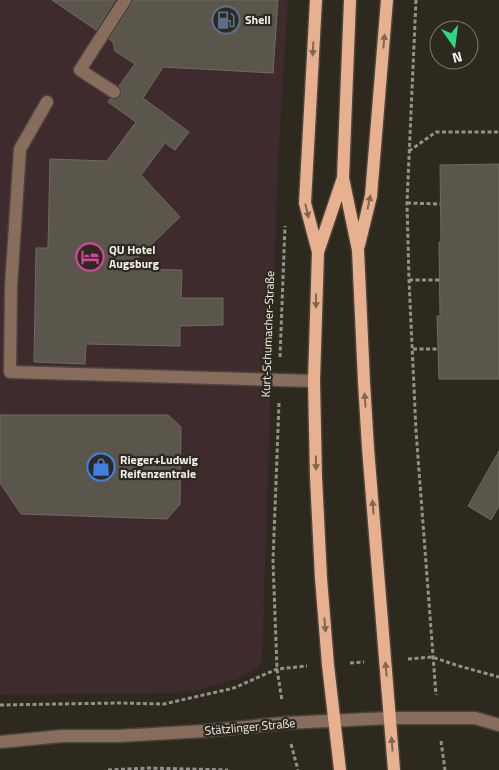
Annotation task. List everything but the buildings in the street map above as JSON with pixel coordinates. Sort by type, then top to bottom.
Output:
[{"type":"main road","points":[[316,0],[305,203],[318,252],[314,382],[316,477],[320,568],[328,665],[340,770]]},
{"type":"main road","points":[[350,0],[343,178],[358,250],[364,392],[394,770]]},
{"type":"main road","points":[[358,250],[371,196],[388,0]]},
{"type":"main road","points":[[318,252],[343,178]]},
{"type":"street","points":[[114,92],[80,70],[125,0]]},
{"type":"street","points":[[47,102],[20,149],[11,287],[10,372],[314,382]]},
{"type":"street","name":"Stätzlinger Straße","points":[[0,742],[62,736],[119,736],[286,723],[390,718],[475,718],[499,725]]},
{"type":"path","points":[[416,0],[407,203],[417,441],[432,657]]},
{"type":"path","points":[[409,151],[436,132],[499,132]]},
{"type":"path","points":[[407,203],[440,204]]},
{"type":"path","name":"Kurt-Schumacher-Straße","points":[[277,669],[273,562],[286,220]]},
{"type":"path","points":[[409,280],[440,280]]},
{"type":"path","points":[[413,349],[437,349]]},
{"type":"path","points":[[0,705],[164,704],[234,688],[277,669],[432,657],[499,677]]},
{"type":"path","points":[[108,770],[148,768],[228,770]]},
{"type":"shaded area","points":[[0,0],[288,0],[278,158],[262,660],[257,668],[237,679],[199,690],[175,693],[0,695]]},
{"type":"place","name":"Shell","points":[[226,20]]},
{"type":"place","name":"QU Hotel Augsburg","points":[[90,257]]},
{"type":"place","name":"Rieger+Ludwig Reifenzentrale","points":[[101,467]]}]
